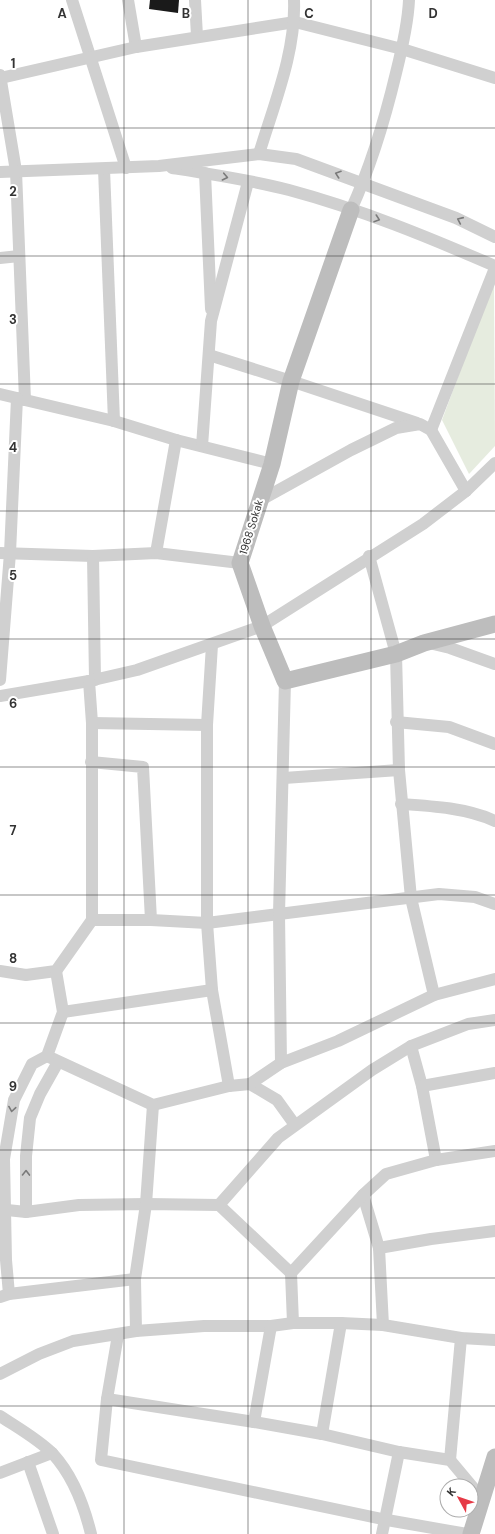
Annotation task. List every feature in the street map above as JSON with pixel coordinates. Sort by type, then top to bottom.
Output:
[{"type":"street","points":[[72,0],[92,58],[126,168]]},
{"type":"street","points":[[128,0],[136,47]]},
{"type":"street","points":[[195,0],[197,36]]},
{"type":"street","points":[[259,154],[282,79],[295,22],[294,0]]},
{"type":"street","points":[[352,210],[364,183],[388,103],[402,49],[409,0]]},
{"type":"street","points":[[0,680],[5,553],[21,399],[16,171],[1,77],[136,47],[197,36],[295,22],[402,49],[495,78]]},
{"type":"street","points":[[0,172],[159,166],[259,154],[296,159],[456,218],[495,236]]},
{"type":"street","points":[[159,166],[206,173],[289,190],[397,225],[495,267],[431,430]]},
{"type":"street","points":[[104,169],[114,421]]},
{"type":"street","points":[[202,446],[211,324],[206,173]]},
{"type":"street","points":[[211,324],[248,182]]},
{"type":"street","name":"1968 Sokak","points":[[285,680],[262,626],[240,563],[272,464],[291,380],[352,210]]},
{"type":"street","points":[[0,258],[19,256]]},
{"type":"street","points":[[209,355],[291,380],[420,424],[431,430],[466,491]]},
{"type":"street","points":[[0,394],[114,421],[176,440],[272,464]]},
{"type":"street","points":[[259,501],[351,450],[396,428],[420,424]]},
{"type":"street","points":[[156,553],[176,440]]},
{"type":"street","points":[[0,696],[92,681],[137,670],[212,645],[262,626],[369,556],[423,524],[466,491],[495,463]]},
{"type":"street","points":[[5,553],[93,556],[156,553],[240,563]]},
{"type":"street","points":[[26,1212],[26,1156],[30,1118],[53,1059],[63,1012],[56,971],[92,920],[91,762],[93,556]]},
{"type":"street","points":[[369,556],[396,654],[398,770],[411,898],[434,995]]},
{"type":"street","points":[[281,1063],[279,914],[284,778],[285,680],[396,654],[424,642],[495,624]]},
{"type":"street","points":[[424,642],[450,648],[495,664]]},
{"type":"street","points":[[212,645],[207,725],[207,923],[212,990],[229,1086]]},
{"type":"street","points":[[396,722],[449,727],[495,744]]},
{"type":"street","points":[[92,723],[207,725]]},
{"type":"street","points":[[91,762],[143,768],[151,920]]},
{"type":"street","points":[[284,778],[398,770]]},
{"type":"street","points":[[401,804],[424,805],[479,814],[495,822]]},
{"type":"street","points":[[92,920],[151,920],[207,923],[439,894],[475,897],[495,904]]},
{"type":"street","points":[[0,971],[26,975],[56,971]]},
{"type":"street","points":[[135,1279],[4,1295],[6,1260],[3,1211],[4,1159],[14,1100],[32,1064],[53,1059],[153,1105],[229,1086],[250,1084],[281,1063],[338,1040],[434,995],[495,979]]},
{"type":"street","points":[[63,1012],[212,990]]},
{"type":"street","points":[[219,1206],[278,1138],[372,1070],[411,1046],[468,1024],[495,1020]]},
{"type":"street","points":[[411,1046],[422,1086],[436,1160]]},
{"type":"street","points":[[422,1086],[495,1073]]},
{"type":"street","points":[[250,1084],[277,1100],[294,1125]]},
{"type":"street","points":[[136,1331],[135,1279],[146,1204],[153,1105]]},
{"type":"street","points":[[292,1323],[292,1273],[363,1195],[386,1174],[436,1160],[495,1151]]},
{"type":"street","points":[[363,1195],[379,1248],[383,1325]]},
{"type":"street","points":[[3,1211],[26,1212],[79,1205],[146,1204],[219,1206],[292,1273]]},
{"type":"street","points":[[379,1248],[431,1239],[495,1231]]},
{"type":"street","points":[[0,1374],[39,1354],[73,1341],[136,1331],[204,1326],[271,1326],[292,1323],[383,1325],[461,1338],[495,1340]]},
{"type":"street","points":[[322,1434],[341,1323]]},
{"type":"street","points":[[254,1422],[271,1326]]},
{"type":"street","points":[[118,1335],[108,1399],[102,1460],[387,1520],[467,1534]]},
{"type":"street","points":[[450,1460],[461,1338]]},
{"type":"street","points":[[108,1399],[322,1434],[399,1452],[450,1460],[482,1496]]},
{"type":"street","points":[[0,1416],[52,1453],[67,1472],[85,1509],[91,1534]]},
{"type":"street","points":[[382,1534],[387,1520],[399,1452]]},
{"type":"street","points":[[0,1473],[52,1453]]},
{"type":"street","points":[[28,1462],[53,1534]]},
{"type":"street","points":[[471,1534],[482,1496],[494,1467]]},
{"type":"shaded area","points":[[494,280],[495,446],[469,474],[442,420]]},
{"type":"building","points":[[150,0],[179,0],[178,13],[149,9]]}]
